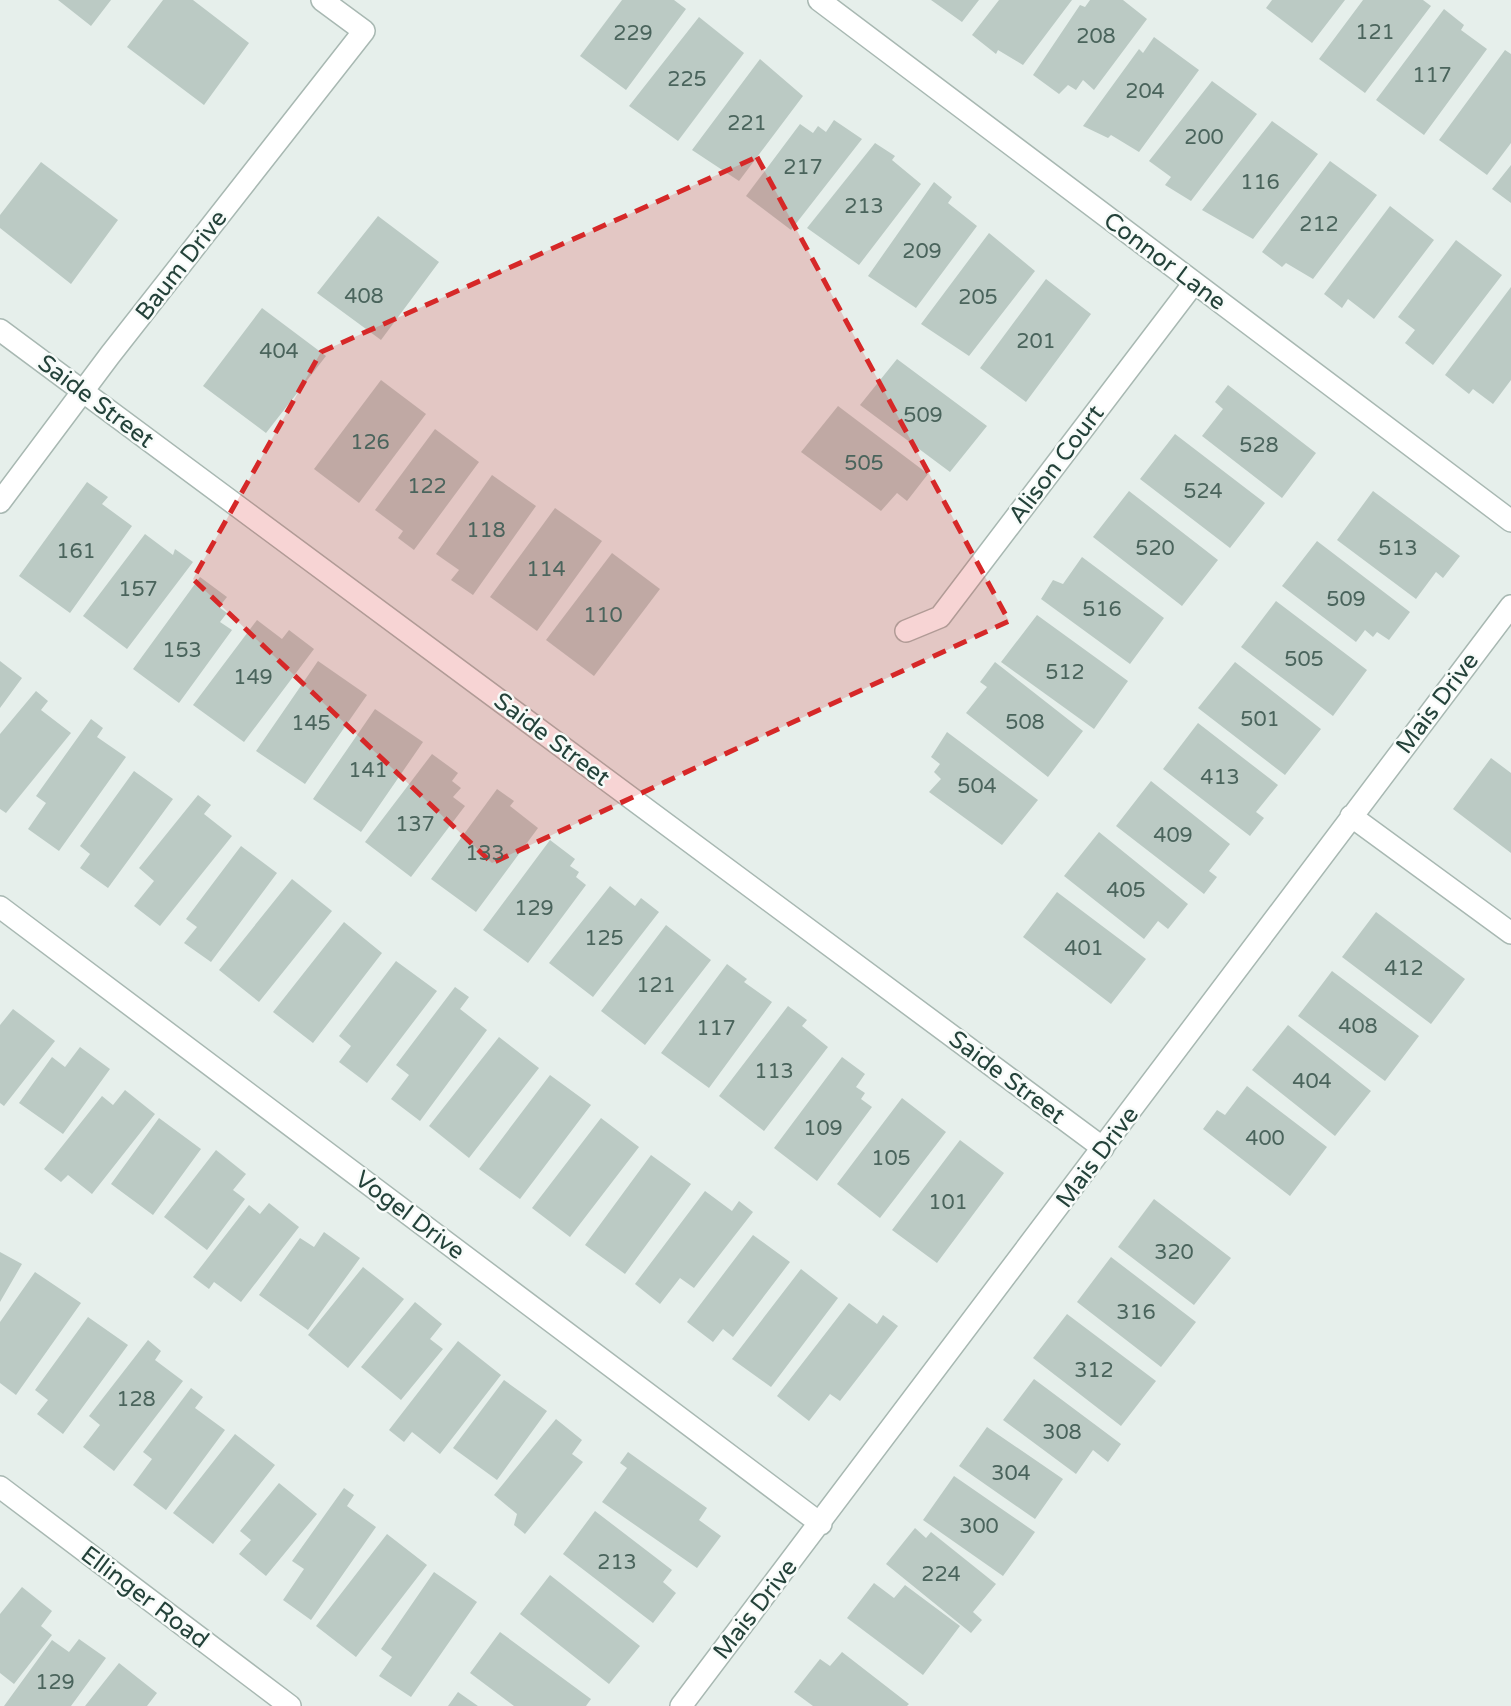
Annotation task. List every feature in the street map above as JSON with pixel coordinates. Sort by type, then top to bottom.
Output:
[{"type":"street","name":"Baum Drive","points":[[0,502],[83,391],[364,31],[322,0]]},
{"type":"street","name":"Connor Lane","points":[[819,0],[1511,521]]},
{"type":"street","name":"Alison Court","points":[[906,631],[940,617],[1194,283]]},
{"type":"street","name":"Saide Street","points":[[0,330],[1103,1148]]},
{"type":"street","name":"Mais Drive","points":[[681,1706],[821,1524],[1511,606]]},
{"type":"street","points":[[1351,816],[1511,933]]},
{"type":"street","name":"Vogel Drive","points":[[0,907],[821,1524]]},
{"type":"street","name":"Ellinger Road","points":[[0,1487],[290,1706]]},
{"type":"highlighted area","points":[[757,157],[1009,621],[492,863],[193,579],[321,352]]},
{"type":"building","points":[[58,0],[111,0],[91,26]]},
{"type":"building","points":[[163,0],[193,0],[249,43],[204,105],[127,47]]},
{"type":"building","points":[[622,0],[674,0],[686,9],[626,90],[580,56]]},
{"type":"building","points":[[931,0],[979,0],[962,22]]},
{"type":"building","points":[[999,0],[1072,0],[1023,65],[998,50],[996,54],[972,35]]},
{"type":"building","points":[[1090,0],[1123,0],[1147,19],[1094,90],[1083,80],[1076,90],[1068,85],[1059,94],[1033,75],[1080,5],[1085,7]]},
{"type":"building","points":[[1272,0],[1345,0],[1312,43],[1266,8]]},
{"type":"building","points":[[1363,0],[1423,0],[1431,6],[1365,93],[1319,59]]},
{"type":"building","points":[[1444,9],[1464,25],[1461,30],[1487,49],[1424,135],[1376,100]]},
{"type":"building","points":[[699,17],[744,53],[678,141],[629,106]]},
{"type":"building","points":[[1154,37],[1199,70],[1139,152],[1111,135],[1108,138],[1083,126],[1139,49],[1143,53]]},
{"type":"building","points":[[1505,50],[1511,54],[1511,143],[1487,175],[1439,140]]},
{"type":"building","points":[[760,59],[803,96],[739,181],[692,150]]},
{"type":"building","points":[[1212,81],[1257,114],[1191,201],[1165,185],[1171,177],[1149,161]]},
{"type":"building","points":[[834,120],[862,139],[791,230],[746,196],[800,124],[813,133],[818,126],[826,132]]},
{"type":"building","points":[[1272,121],[1318,154],[1253,239],[1202,210]]},
{"type":"building","points":[[875,143],[895,156],[892,160],[921,184],[859,265],[807,228]]},
{"type":"building","points":[[1330,161],[1377,195],[1313,279],[1286,263],[1282,267],[1262,252]]},
{"type":"building","points":[[41,162],[118,220],[71,284],[0,228],[0,215]]},
{"type":"building","points":[[1511,165],[1511,203],[1492,189]]},
{"type":"building","points":[[934,182],[952,197],[948,203],[977,226],[916,308],[868,276]]},
{"type":"building","points":[[1390,206],[1434,240],[1374,319],[1348,299],[1342,308],[1324,294]]},
{"type":"building","points":[[378,216],[439,262],[381,340],[317,293]]},
{"type":"building","points":[[989,233],[1035,271],[969,356],[921,324]]},
{"type":"building","points":[[1456,240],[1502,275],[1433,365],[1405,343],[1415,330],[1398,317]]},
{"type":"building","points":[[1046,279],[1091,314],[1026,402],[980,368]]},
{"type":"building","points":[[1511,287],[1511,380],[1493,404],[1473,389],[1469,394],[1445,375]]},
{"type":"building","points":[[262,308],[326,356],[266,433],[203,386]]},
{"type":"building","points":[[897,359],[987,426],[950,472],[860,405]]},
{"type":"building","points":[[381,380],[426,414],[359,503],[314,469]]},
{"type":"building","points":[[1228,385],[1316,453],[1282,498],[1202,436],[1223,409],[1215,402]]},
{"type":"building","points":[[838,406],[928,474],[907,501],[897,493],[881,511],[801,452]]},
{"type":"building","points":[[435,429],[479,462],[414,550],[398,538],[403,531],[375,510]]},
{"type":"building","points":[[1175,434],[1265,503],[1230,548],[1140,479]]},
{"type":"building","points":[[492,475],[536,506],[473,595],[451,580],[459,570],[436,554]]},
{"type":"building","points":[[87,482],[108,497],[102,504],[132,526],[70,613],[19,576]]},
{"type":"building","points":[[1129,491],[1218,560],[1182,606],[1093,537]]},
{"type":"building","points":[[1373,491],[1460,556],[1443,578],[1436,572],[1416,599],[1337,540]]},
{"type":"building","points":[[555,508],[602,541],[537,631],[490,597]]},
{"type":"building","points":[[145,534],[173,555],[175,549],[193,562],[127,649],[83,616]]},
{"type":"building","points":[[1317,541],[1410,612],[1389,640],[1377,632],[1373,637],[1365,630],[1356,642],[1282,586]]},
{"type":"building","points":[[612,553],[660,589],[594,676],[546,640]]},
{"type":"building","points":[[1082,557],[1164,618],[1130,664],[1041,599],[1053,580],[1063,584]]},
{"type":"building","points":[[200,577],[227,597],[219,607],[227,613],[220,622],[232,630],[179,703],[133,669]]},
{"type":"building","points":[[1276,601],[1367,670],[1333,716],[1241,647]]},
{"type":"building","points":[[1037,615],[1128,681],[1094,729],[1001,662]]},
{"type":"building","points":[[257,620],[282,639],[289,630],[314,649],[244,742],[193,705]]},
{"type":"building","points":[[0,661],[22,678],[0,708]]},
{"type":"building","points":[[318,661],[367,695],[305,784],[256,751]]},
{"type":"building","points":[[995,662],[1083,731],[1048,777],[966,713],[987,687],[980,682]]},
{"type":"building","points":[[1235,662],[1321,729],[1285,775],[1198,708]]},
{"type":"building","points":[[36,691],[48,701],[41,710],[71,733],[6,813],[0,809],[0,734]]},
{"type":"building","points":[[375,709],[423,742],[361,832],[313,799]]},
{"type":"building","points":[[91,719],[103,728],[97,737],[126,757],[59,851],[28,829],[46,803],[36,796]]},
{"type":"building","points":[[1198,723],[1278,785],[1256,812],[1264,818],[1250,836],[1163,769]]},
{"type":"building","points":[[947,732],[1038,800],[1002,845],[929,792],[941,779],[934,772],[940,764],[931,757]]},
{"type":"building","points":[[432,754],[458,773],[452,781],[461,788],[453,797],[465,806],[411,877],[365,842]]},
{"type":"building","points":[[1491,758],[1511,773],[1511,853],[1453,809]]},
{"type":"building","points":[[134,771],[173,799],[108,888],[80,868],[90,854],[80,846]]},
{"type":"building","points":[[1151,781],[1230,844],[1209,871],[1217,877],[1204,894],[1116,826]]},
{"type":"building","points":[[497,789],[514,801],[510,806],[538,828],[476,912],[431,879]]},
{"type":"building","points":[[198,795],[211,805],[204,814],[232,836],[160,926],[134,906],[154,881],[139,868]]},
{"type":"building","points":[[1099,832],[1188,904],[1168,929],[1158,921],[1144,939],[1064,876]]},
{"type":"building","points":[[550,840],[575,859],[570,866],[579,872],[576,877],[586,885],[528,963],[483,930]]},
{"type":"building","points":[[241,846],[277,873],[211,962],[184,943],[197,927],[186,919]]},
{"type":"building","points":[[292,879],[332,911],[259,1002],[219,970]]},
{"type":"building","points":[[610,886],[635,906],[641,898],[659,912],[593,997],[549,963]]},
{"type":"building","points":[[1057,892],[1146,959],[1111,1004],[1023,937]]},
{"type":"building","points":[[1376,912],[1465,979],[1431,1024],[1342,957]]},
{"type":"building","points":[[344,922],[382,953],[313,1043],[273,1012]]},
{"type":"building","points":[[666,925],[711,960],[645,1045],[601,1011]]},
{"type":"building","points":[[396,961],[437,991],[367,1083],[339,1062],[351,1046],[339,1036]]},
{"type":"building","points":[[727,964],[747,979],[744,982],[772,1002],[709,1088],[661,1053]]},
{"type":"building","points":[[1332,971],[1419,1036],[1385,1081],[1298,1016]]},
{"type":"building","points":[[455,987],[469,997],[460,1009],[487,1030],[420,1121],[391,1099],[409,1075],[396,1065]]},
{"type":"building","points":[[788,1006],[807,1020],[802,1026],[828,1047],[764,1131],[719,1096]]},
{"type":"building","points":[[13,1009],[55,1041],[4,1106],[0,1103],[0,1025]]},
{"type":"building","points":[[1288,1025],[1371,1091],[1335,1136],[1252,1070]]},
{"type":"building","points":[[499,1037],[539,1068],[469,1158],[429,1126]]},
{"type":"building","points":[[80,1047],[110,1069],[63,1134],[19,1103],[52,1057],[65,1067]]},
{"type":"building","points":[[842,1057],[865,1074],[856,1087],[865,1093],[861,1099],[872,1107],[817,1181],[774,1148]]},
{"type":"building","points":[[550,1075],[591,1105],[520,1199],[479,1169]]},
{"type":"building","points":[[1247,1086],[1327,1147],[1290,1196],[1203,1129],[1217,1110],[1225,1115]]},
{"type":"building","points":[[125,1090],[155,1114],[92,1194],[68,1175],[61,1182],[44,1169],[102,1096],[113,1105]]},
{"type":"building","points":[[902,1098],[946,1132],[880,1218],[837,1184]]},
{"type":"building","points":[[159,1118],[201,1149],[153,1215],[111,1184]]},
{"type":"building","points":[[601,1118],[639,1147],[570,1237],[532,1208]]},
{"type":"building","points":[[960,1140],[1004,1173],[937,1263],[892,1230]]},
{"type":"building","points":[[216,1150],[246,1174],[233,1190],[245,1199],[207,1250],[164,1217]]},
{"type":"building","points":[[651,1155],[691,1184],[625,1274],[585,1245]]},
{"type":"building","points":[[705,1191],[732,1211],[739,1201],[753,1212],[694,1288],[680,1278],[660,1304],[635,1284]]},
{"type":"building","points":[[1154,1199],[1231,1258],[1194,1305],[1118,1247]]},
{"type":"building","points":[[269,1203],[299,1227],[241,1302],[214,1282],[209,1289],[193,1277],[249,1205],[260,1214]]},
{"type":"building","points":[[324,1232],[360,1258],[308,1330],[259,1295],[300,1238],[314,1247]]},
{"type":"building","points":[[753,1235],[790,1262],[733,1337],[723,1329],[713,1342],[687,1322]]},
{"type":"building","points":[[0,1252],[22,1264],[0,1302]]},
{"type":"building","points":[[1111,1257],[1196,1322],[1161,1367],[1077,1302]]},
{"type":"building","points":[[363,1267],[404,1299],[348,1368],[308,1335]]},
{"type":"building","points":[[801,1269],[838,1298],[771,1387],[732,1359]]},
{"type":"building","points":[[35,1272],[81,1303],[16,1395],[0,1383],[0,1322]]},
{"type":"building","points":[[415,1302],[442,1324],[430,1339],[443,1349],[401,1400],[361,1367]]},
{"type":"building","points":[[849,1303],[877,1324],[883,1315],[898,1326],[840,1401],[830,1394],[809,1421],[777,1396]]},
{"type":"building","points":[[1067,1314],[1156,1381],[1121,1426],[1033,1358]]},
{"type":"building","points":[[88,1317],[128,1345],[63,1434],[37,1414],[48,1400],[35,1390]]},
{"type":"building","points":[[148,1340],[161,1351],[155,1360],[183,1381],[114,1471],[83,1447],[100,1425],[89,1416]]},
{"type":"building","points":[[458,1341],[501,1375],[440,1454],[412,1432],[404,1442],[389,1430]]},
{"type":"building","points":[[1034,1379],[1121,1444],[1108,1462],[1093,1450],[1076,1474],[1003,1420]]},
{"type":"building","points":[[504,1380],[547,1411],[497,1480],[453,1448]]},
{"type":"building","points":[[191,1388],[203,1397],[195,1408],[225,1430],[166,1510],[133,1485],[152,1459],[143,1452]]},
{"type":"building","points":[[556,1419],[582,1440],[572,1454],[583,1462],[525,1534],[514,1525],[517,1514],[494,1495]]},
{"type":"building","points":[[987,1427],[1063,1479],[1035,1519],[959,1466]]},
{"type":"building","points":[[235,1434],[275,1465],[213,1544],[173,1513]]},
{"type":"building","points":[[628,1452],[707,1508],[699,1520],[721,1536],[697,1568],[602,1502],[627,1468],[620,1463]]},
{"type":"building","points":[[954,1476],[1035,1532],[1003,1576],[923,1520]]},
{"type":"building","points":[[279,1483],[317,1514],[266,1576],[239,1554],[251,1540],[240,1531]]},
{"type":"building","points":[[344,1488],[354,1495],[347,1506],[376,1527],[311,1620],[283,1600],[304,1569],[292,1561]]},
{"type":"building","points":[[595,1511],[672,1570],[663,1582],[676,1593],[653,1623],[563,1554]]},
{"type":"building","points":[[915,1528],[926,1538],[931,1532],[996,1584],[973,1612],[982,1620],[971,1633],[886,1564]]},
{"type":"building","points":[[387,1534],[427,1565],[356,1657],[316,1626]]},
{"type":"building","points":[[434,1572],[477,1602],[411,1697],[379,1676],[392,1657],[381,1649]]},
{"type":"building","points":[[550,1575],[640,1646],[609,1684],[520,1614]]},
{"type":"building","points":[[874,1583],[894,1598],[905,1585],[960,1626],[923,1675],[847,1618]]},
{"type":"building","points":[[22,1587],[52,1611],[41,1626],[52,1635],[14,1684],[0,1673],[0,1614]]},
{"type":"building","points":[[500,1632],[591,1699],[586,1706],[514,1706],[470,1673]]},
{"type":"building","points":[[79,1639],[106,1658],[71,1706],[4,1706],[52,1640],[69,1652]]},
{"type":"building","points":[[842,1652],[909,1704],[813,1706],[794,1692],[820,1659],[830,1666]]},
{"type":"building","points":[[119,1663],[157,1693],[147,1706],[85,1706]]},
{"type":"building","points":[[458,1692],[478,1706],[448,1706]]}]
